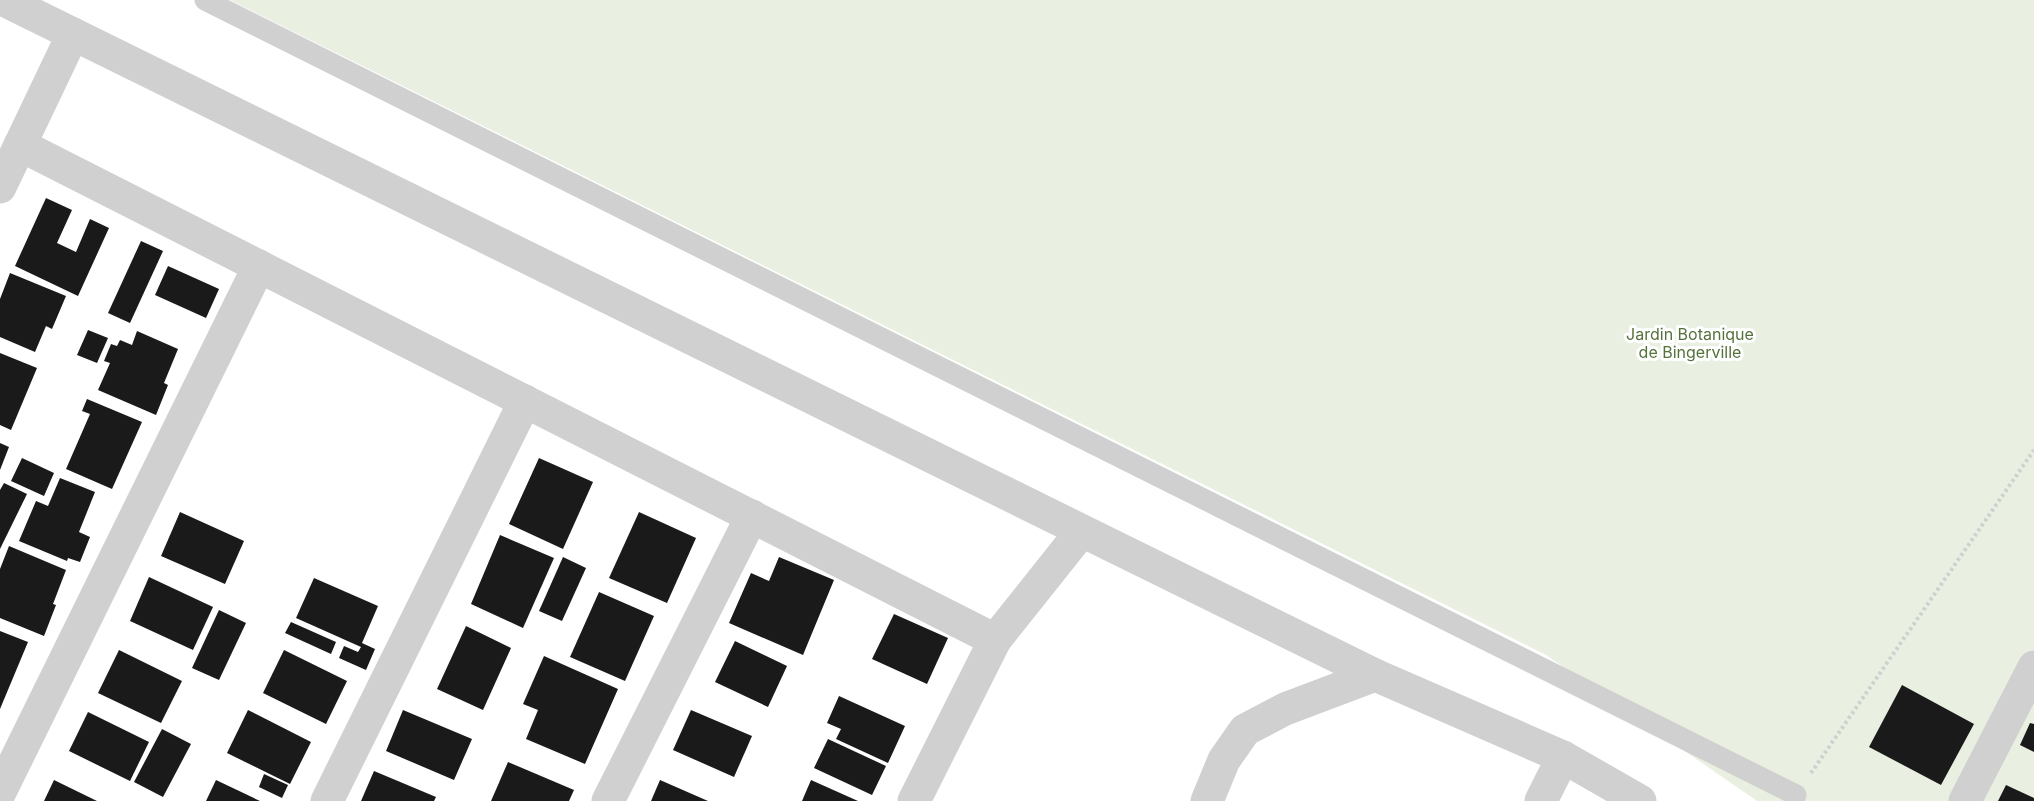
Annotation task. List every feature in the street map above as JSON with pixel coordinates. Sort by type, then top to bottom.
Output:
[{"type":"street","points":[[4,0],[1375,675],[1563,757],[1641,801]]},
{"type":"street","points":[[0,187],[73,34]]},
{"type":"street","points":[[20,146],[995,639]]},
{"type":"street","points":[[0,792],[259,266]]},
{"type":"street","points":[[327,801],[525,401]]},
{"type":"street","points":[[608,801],[752,516]]},
{"type":"street","points":[[914,801],[995,639],[1081,532]]},
{"type":"street","points":[[1965,801],[2034,667]]},
{"type":"street","points":[[1207,801],[1224,760],[1245,730],[1285,710],[1375,675]]},
{"type":"street","points":[[1541,801],[1563,757]]},
{"type":"lane","points":[[205,0],[1796,795]]},
{"type":"path","points":[[1796,795],[2034,450]]},
{"type":"green space","name":"Jardin Botanique de Bingerville","points":[[230,0],[2034,0],[2034,801],[1757,801],[1546,655]]},
{"type":"building","points":[[46,198],[72,210],[57,243],[76,252],[90,219],[109,228],[78,296],[15,266]]},
{"type":"building","points":[[141,241],[163,251],[130,323],[108,313]]},
{"type":"building","points":[[168,266],[219,289],[206,318],[155,295]]},
{"type":"building","points":[[10,273],[66,296],[52,329],[46,326],[35,352],[0,337],[0,299]]},
{"type":"building","points":[[88,330],[108,338],[97,363],[77,355]]},
{"type":"building","points":[[137,331],[178,349],[164,383],[168,385],[156,415],[98,390],[110,363],[104,361],[111,344],[117,346],[120,340],[132,345]]},
{"type":"building","points":[[0,353],[37,368],[11,430],[0,425]]},
{"type":"building","points":[[87,399],[142,422],[112,489],[66,469],[90,414],[82,411]]},
{"type":"building","points":[[0,443],[9,447],[0,470]]},
{"type":"building","points":[[22,458],[54,473],[44,496],[11,481]]},
{"type":"building","points":[[539,458],[593,482],[563,549],[509,524]]},
{"type":"building","points":[[60,478],[95,492],[79,532],[90,537],[80,562],[68,558],[67,561],[19,541],[36,501],[48,506]]},
{"type":"building","points":[[4,483],[27,494],[0,549],[0,490]]},
{"type":"building","points":[[180,512],[244,541],[225,584],[161,556]]},
{"type":"building","points":[[639,512],[696,538],[667,603],[609,578]]},
{"type":"building","points":[[500,535],[554,558],[523,628],[471,604]]},
{"type":"building","points":[[9,546],[66,570],[44,636],[0,618],[0,569]]},
{"type":"building","points":[[563,557],[586,568],[562,621],[539,611]]},
{"type":"building","points":[[779,557],[834,580],[803,655],[729,623],[751,573],[769,581]]},
{"type":"building","points":[[149,577],[213,607],[193,650],[130,621]]},
{"type":"building","points":[[314,578],[378,606],[362,643],[375,649],[366,670],[339,658],[344,646],[358,652],[361,647],[296,618]]},
{"type":"building","points":[[599,592],[654,616],[625,681],[570,657]]},
{"type":"building","points":[[219,610],[246,623],[219,680],[192,668]]},
{"type":"building","points":[[894,614],[948,638],[927,684],[872,659]]},
{"type":"building","points":[[291,622],[336,642],[331,654],[285,633]]},
{"type":"building","points":[[466,626],[511,648],[483,710],[437,689]]},
{"type":"building","points":[[0,631],[28,642],[0,709]]},
{"type":"building","points":[[735,641],[787,666],[768,707],[715,682]]},
{"type":"building","points":[[119,650],[182,681],[161,723],[98,693]]},
{"type":"building","points":[[284,650],[347,681],[326,724],[263,693]]},
{"type":"building","points":[[544,656],[618,689],[585,764],[526,739],[538,710],[523,704]]},
{"type":"building","points":[[1902,685],[1974,724],[1941,785],[1869,747]]},
{"type":"building","points":[[839,696],[905,726],[888,763],[836,739],[841,729],[827,723]]},
{"type":"building","points":[[248,710],[311,742],[290,784],[227,753]]},
{"type":"building","points":[[403,710],[472,739],[454,780],[386,751]]},
{"type":"building","points":[[691,710],[752,736],[734,777],[673,750]]},
{"type":"building","points":[[88,712],[149,742],[130,781],[69,751]]},
{"type":"building","points":[[2030,723],[2034,724],[2034,752],[2020,745]]},
{"type":"building","points":[[162,729],[191,744],[163,797],[134,782]]},
{"type":"building","points":[[828,739],[886,766],[872,795],[814,768]]},
{"type":"building","points":[[508,762],[574,790],[569,801],[491,801]]},
{"type":"building","points":[[374,771],[436,797],[434,801],[361,801]]},
{"type":"building","points":[[264,774],[288,785],[282,798],[259,787]]},
{"type":"building","points":[[54,780],[97,801],[44,801]]},
{"type":"building","points":[[216,780],[260,801],[206,801]]},
{"type":"building","points":[[660,780],[708,801],[651,801]]},
{"type":"building","points":[[811,780],[858,801],[802,801]]},
{"type":"building","points":[[2006,785],[2034,798],[2034,801],[1998,801]]}]
